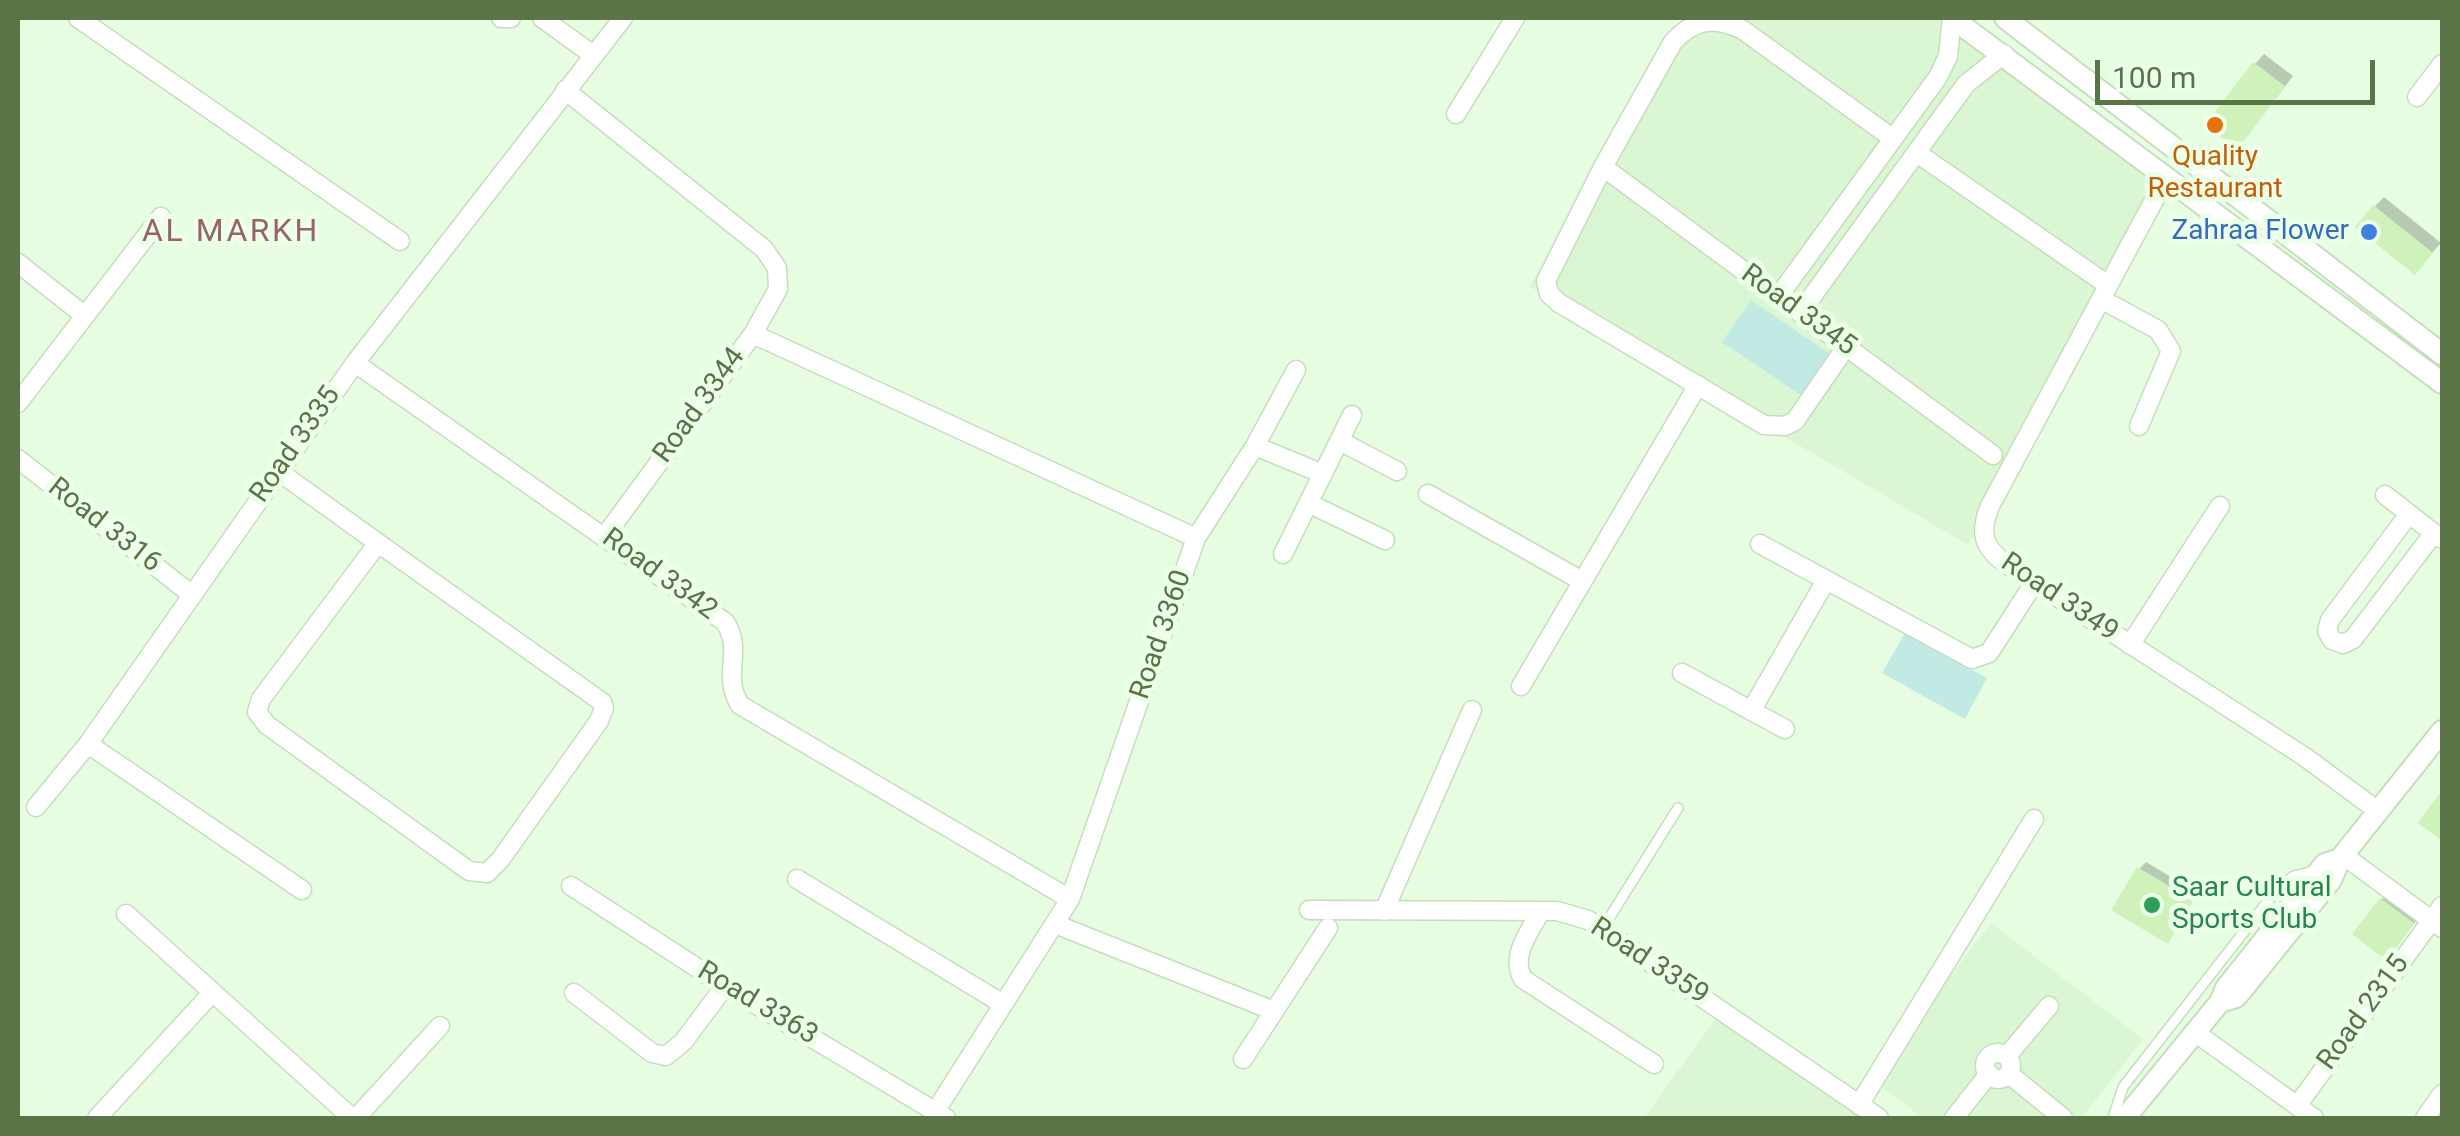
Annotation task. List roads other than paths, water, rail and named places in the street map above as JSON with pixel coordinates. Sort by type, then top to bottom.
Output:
[{"type":"street","points":[[78,18],[400,241]]},
{"type":"street","points":[[501,18],[511,18]]},
{"type":"street","points":[[542,18],[593,55]]},
{"type":"street","name":"Road 3335","points":[[36,808],[88,744],[355,363],[623,18]]},
{"type":"street","points":[[1456,114],[1515,18]]},
{"type":"street","points":[[1778,297],[1942,70],[1948,56],[1952,18],[2442,383]]},
{"type":"street","points":[[2005,18],[2442,354]]},
{"type":"street","points":[[1846,347],[1802,412],[1786,426],[1764,425],[1549,294],[1546,281],[1550,268],[1672,42],[1686,28],[1705,20],[1725,21],[1742,30],[2158,330],[2171,351],[2140,426]]},
{"type":"street","points":[[1800,313],[1966,84],[2004,54]]},
{"type":"street","points":[[2417,97],[2442,64]]},
{"type":"street","name":"Road 3344","points":[[565,90],[764,249],[778,268],[778,288],[753,334],[606,536]]},
{"type":"street","points":[[1893,137],[1916,153]]},
{"type":"street","name":"Road 3345","points":[[1603,167],[1993,455]]},
{"type":"street","name":"Road 3349","points":[[2166,178],[1983,524],[1984,541],[1990,552],[2034,583],[2304,757],[2378,811]]},
{"type":"street","points":[[18,403],[160,216]]},
{"type":"street","points":[[18,264],[85,316]]},
{"type":"street","name":"Road 3360","points":[[753,334],[1196,538],[1070,899],[1003,1004],[941,1115]]},
{"type":"street","name":"Road 3342","points":[[355,363],[725,622],[735,646],[732,691],[740,705],[1070,899]]},
{"type":"street","points":[[1196,538],[1296,370]]},
{"type":"street","points":[[1522,686],[1698,386]]},
{"type":"street","points":[[1283,554],[1352,415]]},
{"type":"street","points":[[1340,441],[1398,471]]},
{"type":"street","points":[[1254,446],[1323,474]]},
{"type":"street","name":"Road 3316","points":[[18,459],[191,594]]},
{"type":"street","points":[[278,471],[596,698],[604,708],[599,721],[487,873],[470,871],[267,725],[257,712],[262,699],[378,543]]},
{"type":"street","points":[[1428,494],[1582,581]]},
{"type":"street","points":[[2386,495],[2410,514],[2438,537],[2353,639],[2343,644],[2332,640],[2327,631],[2330,620],[2410,514]]},
{"type":"street","points":[[1308,503],[1386,540]]},
{"type":"street","points":[[2130,645],[2220,506]]},
{"type":"street","points":[[1760,544],[1972,659],[1989,654],[2034,583]]},
{"type":"street","points":[[1752,710],[1825,582]]},
{"type":"street","points":[[1682,674],[1785,729]]},
{"type":"street","points":[[1384,912],[1472,710]]},
{"type":"street","points":[[2220,1002],[2242,990],[2442,731]]},
{"type":"street","points":[[88,744],[302,890]]},
{"type":"street","points":[[1860,1105],[2034,819]]},
{"type":"street","points":[[2125,1118],[2320,870],[2341,857]]},
{"type":"street","name":"Road 2315","points":[[2297,1106],[2439,918],[2341,857]]},
{"type":"street","points":[[797,879],[1003,1004]]},
{"type":"street","name":"Road 3363","points":[[570,886],[725,986],[941,1115]]},
{"type":"street","name":"Road 3359","points":[[1308,910],[1573,914],[1602,928],[1879,1118]]},
{"type":"street","points":[[1540,912],[1517,957],[1517,969],[1523,979],[1654,1064]]},
{"type":"street","points":[[126,914],[354,1118],[440,1026]]},
{"type":"street","points":[[1055,924],[1274,1012]]},
{"type":"street","points":[[1243,1059],[1328,928]]},
{"type":"street","points":[[574,993],[652,1053],[666,1056],[683,1042],[725,986]]},
{"type":"street","points":[[97,1118],[212,992]]},
{"type":"street","points":[[2008,1065],[2049,1006]]},
{"type":"street","points":[[2196,1032],[2314,1118]]},
{"type":"street","points":[[1954,1118],[1988,1074],[1986,1064],[1991,1055],[2008,1065],[2063,1118]]},
{"type":"street","points":[[2424,1118],[2442,1094]]},
{"type":"lane","points":[[1602,928],[1678,808]]},
{"type":"lane","points":[[2113,1118],[2123,1087],[2279,887],[2294,876],[2320,870]]},
{"type":"place","name":"Quality Restaurant","points":[[2215,125]]},
{"type":"place","name":"Zahraa Flower","points":[[2369,232]]},
{"type":"place","name":"Saar Cultural Sports Club","points":[[2152,905]]},
{"type":"district","name":"AL MARKH","points":[[231,233]]}]
